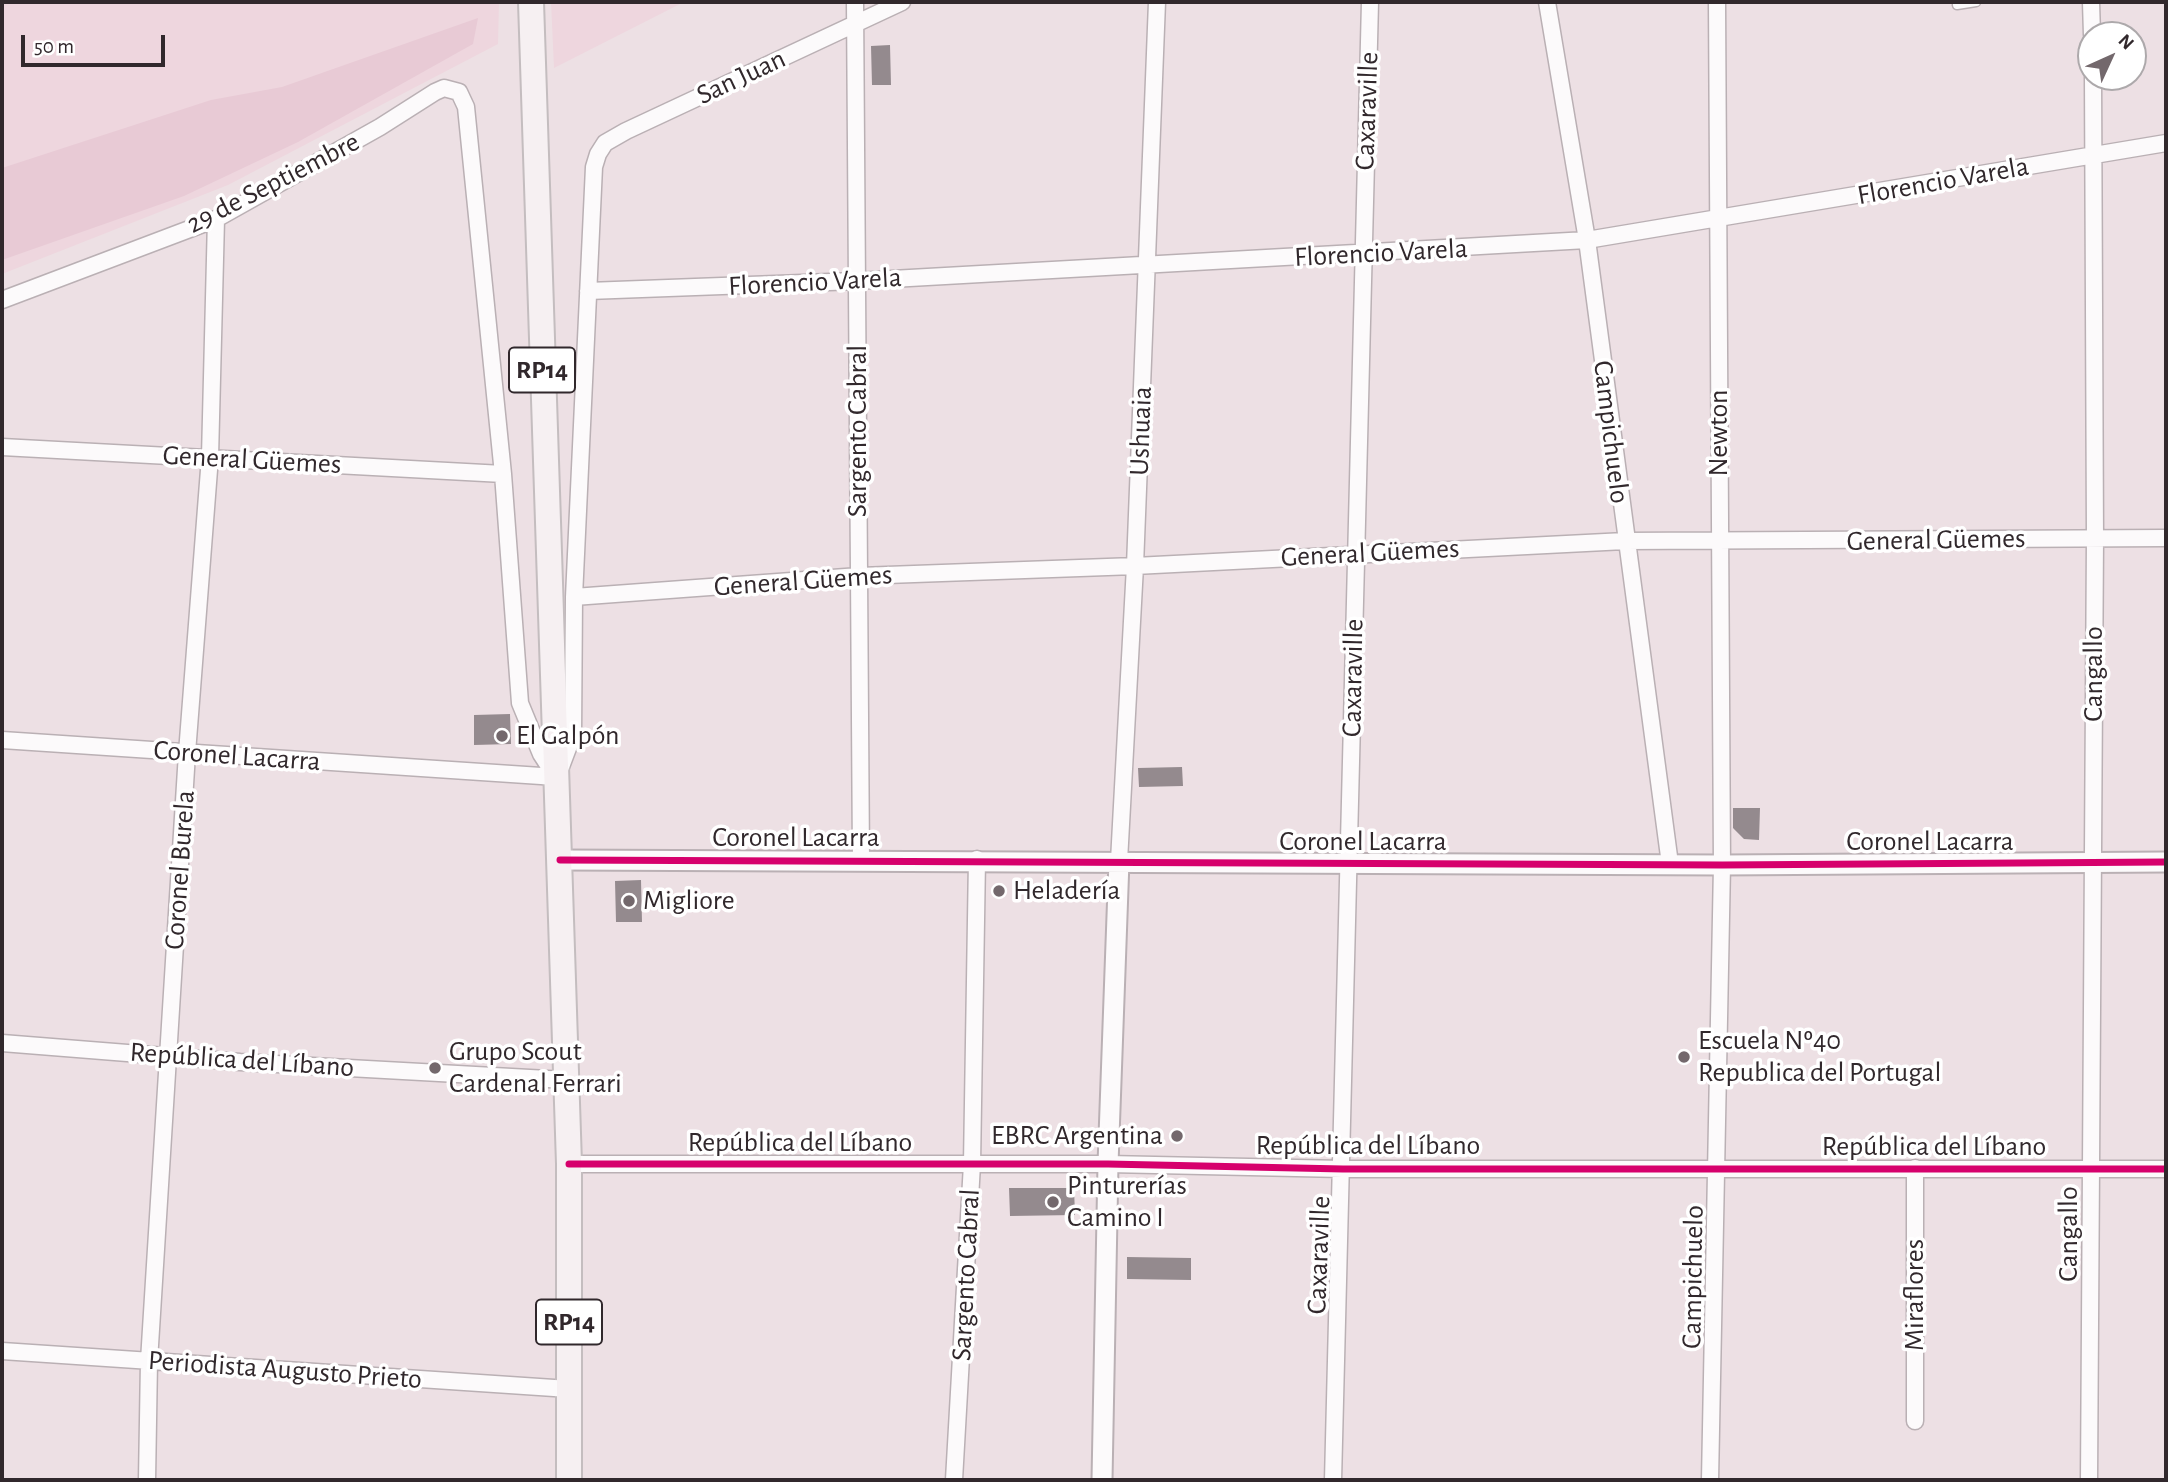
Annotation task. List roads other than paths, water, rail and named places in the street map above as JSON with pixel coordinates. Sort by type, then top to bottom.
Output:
[{"type":"main road","name":"RP14","points":[[531,2],[569,1164],[569,1480]]},
{"type":"street","name":"Sargento Cabral","points":[[855,2],[861,859]]},
{"type":"street","name":"San Juan","points":[[588,291],[594,167],[605,143],[902,2]]},
{"type":"street","name":"Ushuaia","points":[[1119,861],[1135,565],[1157,2]]},
{"type":"street","name":"Caxaraville","points":[[1333,1480],[1343,1169],[1355,553],[1370,2]]},
{"type":"street","name":"Campichuelo","points":[[1547,2],[1587,240],[1670,864]]},
{"type":"street","name":"Newton","points":[[1717,2],[1720,218],[1718,542],[1722,864]]},
{"type":"street","points":[[2091,2],[2092,21]]},
{"type":"street","name":"29 de Septiembre","points":[[2,300],[216,219],[368,134],[435,92],[443,88],[459,92],[466,107],[503,474]]},
{"type":"street","name":"Cangallo","points":[[2090,1480],[2095,538],[2092,91]]},
{"type":"street","name":"Florencio Varela","points":[[588,291],[856,281],[1587,240],[2166,143]]},
{"type":"street","name":"Coronel Burela","points":[[147,1480],[149,1361],[187,753],[210,457],[216,219]]},
{"type":"street","points":[[556,777],[573,736],[574,597],[588,291]]},
{"type":"street","name":"General Güemes","points":[[2,447],[503,474]]},
{"type":"street","points":[[503,474],[520,702],[541,754],[556,777]]},
{"type":"street","name":"General Güemes","points":[[574,597],[859,576],[1625,541],[2166,538]]},
{"type":"street","name":"Coronel Lacarra","points":[[2,740],[556,777]]},
{"type":"street","name":"Sargento Cabral","points":[[954,1480],[972,1164],[977,859]]},
{"type":"street","name":"Coronel Lacarra","points":[[560,860],[977,859],[1670,864],[2166,862]]},
{"type":"street","points":[[1102,1480],[1108,1164],[1119,861]]},
{"type":"street","name":"Campichuelo","points":[[1710,1480],[1722,864]]},
{"type":"street","name":"República del Líbano","points":[[2,1043],[240,1062],[566,1080]]},
{"type":"street","name":"República del Líbano","points":[[569,1164],[1108,1164],[1343,1169],[2166,1169]]},
{"type":"street","name":"Miraflores","points":[[1915,1168],[1915,1421]]},
{"type":"street","name":"Periodista Augusto Prieto","points":[[2,1351],[569,1389]]},
{"type":"lane","points":[[1957,5],[1976,2]]},
{"type":"place","name":"El Galpón","points":[[502,736]]},
{"type":"place","name":"Heladería","points":[[999,891]]},
{"type":"place","name":"Migliore","points":[[629,901]]},
{"type":"place","name":"Escuela Nº40 Republica del Portugal","points":[[1684,1057]]},
{"type":"place","name":"Grupo Scout Cardenal Ferrari","points":[[435,1068]]},
{"type":"place","name":"EBRC Argentina","points":[[1177,1136]]},
{"type":"place","name":"Pinturerías Camino I","points":[[1053,1202]]}]
